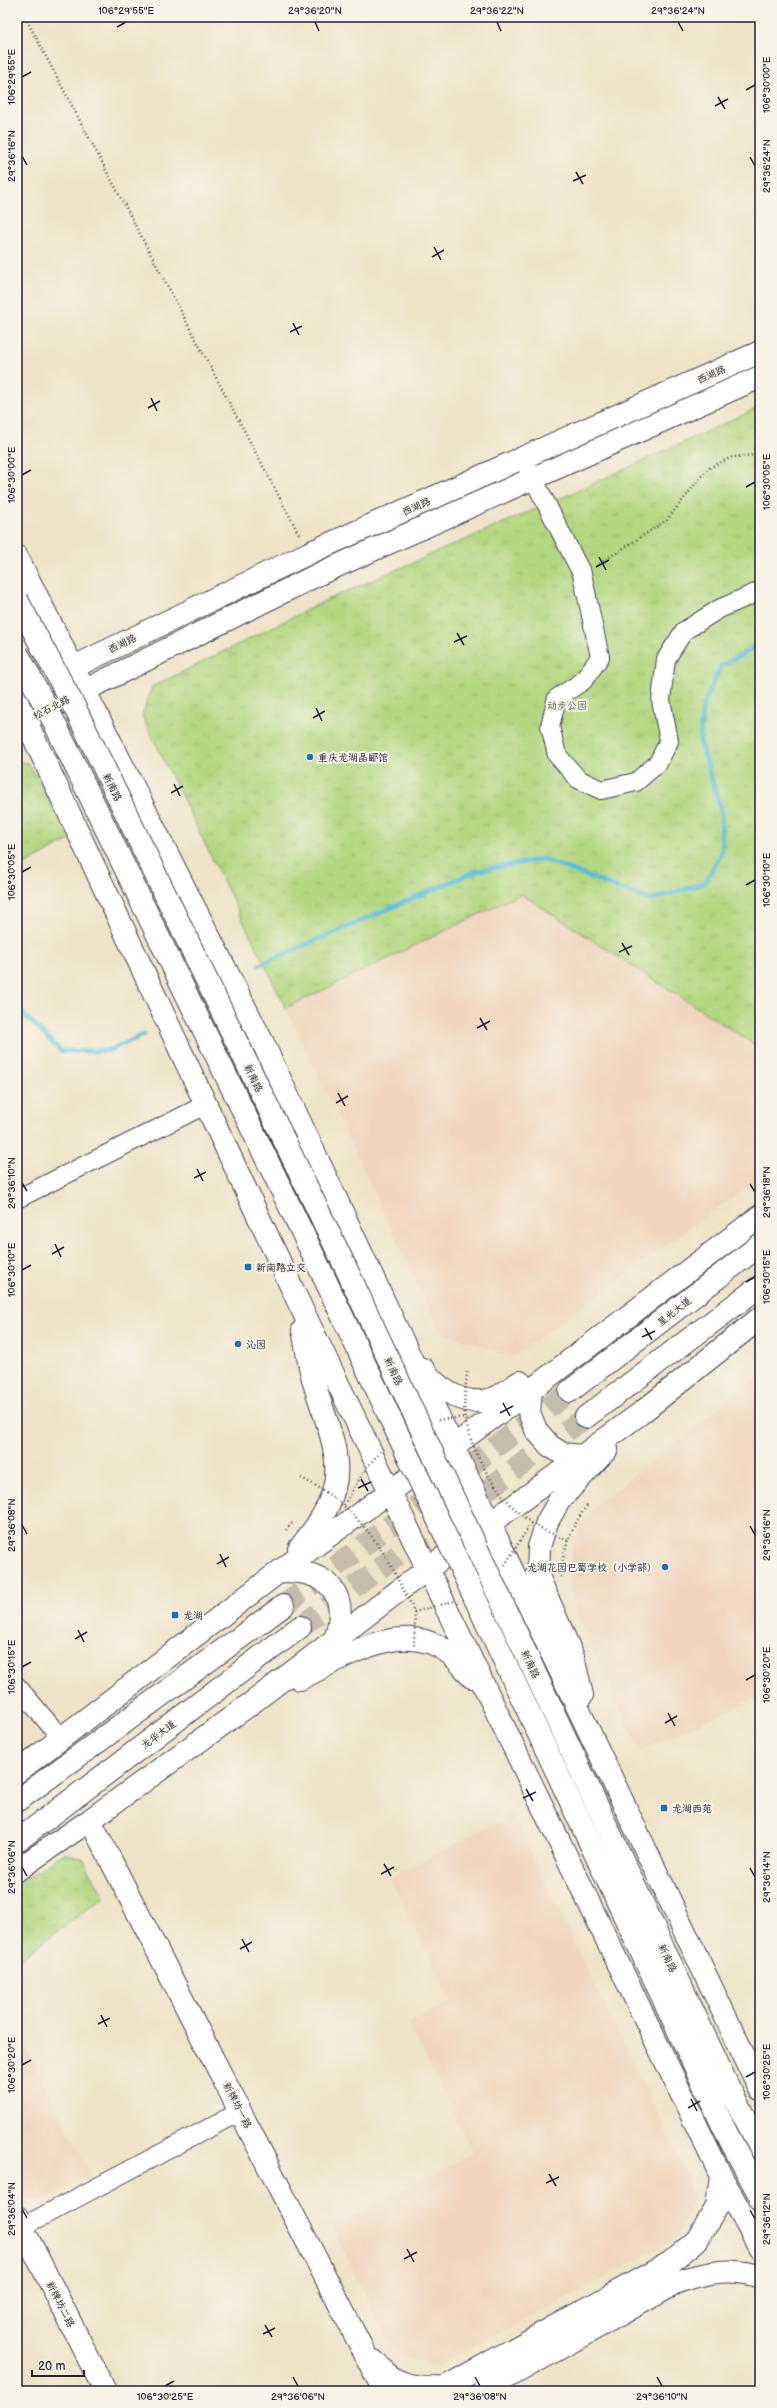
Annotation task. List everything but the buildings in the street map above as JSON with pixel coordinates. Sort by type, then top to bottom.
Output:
[{"type":"street","name":"西湖路","points":[[74,667],[309,553],[760,352]]},
{"type":"street","points":[[86,689],[319,574],[534,480],[760,377]]},
{"type":"street","points":[[524,458],[582,574],[600,657],[582,682],[557,698],[550,726],[557,755],[578,779],[601,790],[636,782],[658,763],[669,741],[661,700],[666,659],[684,631],[719,609],[760,591]]},
{"type":"street","name":"新南路","points":[[17,557],[86,689],[263,1043],[404,1344],[491,1523],[592,1739],[760,2089]]},
{"type":"street","name":"新南路","points":[[17,600],[79,718],[345,1266],[724,2076],[760,2147]]},
{"type":"street","points":[[17,653],[53,720],[320,1268],[726,2132],[760,2196]]},
{"type":"street","points":[[17,695],[74,667]]},
{"type":"street","name":"松石北路","points":[[20,715],[86,689]]},
{"type":"street","points":[[20,715],[207,1104],[298,1301],[390,1491],[426,1570],[721,2176],[760,2248]]},
{"type":"street","points":[[17,1199],[207,1104]]},
{"type":"street","points":[[17,1772],[280,1571],[453,1447],[760,1216]]},
{"type":"street","name":"星光大道","points":[[570,1391],[760,1245]]},
{"type":"street","points":[[586,1416],[760,1286]]},
{"type":"street","points":[[280,1571],[314,1530],[326,1510],[335,1487],[335,1459],[330,1427],[312,1376],[298,1301]]},
{"type":"street","points":[[17,1870],[90,1820],[334,1642],[426,1570],[641,1413],[760,1318]]},
{"type":"street","points":[[404,1344],[432,1382],[446,1393],[463,1399],[481,1400],[498,1396],[549,1362],[603,1335]]},
{"type":"street","points":[[530,1390],[529,1412],[536,1430],[550,1446],[563,1454],[581,1456]]},
{"type":"street","points":[[592,1739],[573,1657],[538,1576],[539,1547],[547,1522],[559,1501],[641,1413]]},
{"type":"street","points":[[280,1571],[298,1571],[314,1574],[328,1585],[337,1596],[341,1610],[340,1624],[334,1642]]},
{"type":"street","points":[[17,1801],[283,1606]]},
{"type":"street","name":"龙华大道","points":[[17,1840],[300,1627]]},
{"type":"street","points":[[249,1705],[367,1646],[388,1640],[428,1642],[448,1653],[487,1693]]},
{"type":"street","points":[[17,1686],[61,1738]]},
{"type":"street","name":"新牌坊一路","points":[[90,1820],[384,2391]]},
{"type":"street","points":[[20,2222],[241,2111]]},
{"type":"street","points":[[363,2348],[384,2374],[395,2380],[418,2388],[442,2389],[671,2262],[697,2240],[717,2207],[721,2176]]},
{"type":"street","name":"新牌坊二路","points":[[20,2222],[105,2391]]},
{"type":"street","points":[[483,2391],[680,2281],[710,2272],[744,2271],[760,2277]]},
{"type":"path","points":[[24,17],[309,553]]},
{"type":"path","points":[[582,574],[629,546],[667,520],[707,469],[732,457],[760,456]]},
{"type":"path","points":[[467,1372],[465,1417],[484,1468],[498,1489],[515,1509],[531,1522],[568,1541]]},
{"type":"path","points":[[460,1381],[472,1383]]},
{"type":"path","points":[[311,1491],[316,1477]]},
{"type":"path","points":[[301,1478],[314,1484],[344,1505],[361,1524],[391,1565],[414,1612],[414,1646]]},
{"type":"path","points":[[561,1582],[562,1564],[568,1541],[576,1522],[588,1504]]},
{"type":"path","points":[[286,1530],[296,1518]]},
{"type":"shaded area","points":[[521,894],[760,1048],[760,1177],[513,1357],[440,1331],[286,1008]]},
{"type":"shaded area","name":"龙湖花园巴蜀学校（小学部）","points":[[760,1375],[760,1696],[640,1751],[576,1614],[569,1576],[574,1541],[580,1525],[591,1510]]},
{"type":"shaded area","points":[[512,1814],[688,2177],[691,2197],[689,2213],[682,2229],[673,2241],[438,2366],[393,2351],[332,2228],[473,2153],[409,2024],[451,2001],[390,1878]]},
{"type":"shaded area","points":[[17,2031],[92,2176],[43,2202],[18,2195],[17,2192]]},
{"type":"green space","name":"动步公园","points":[[760,407],[760,1048],[521,894],[286,1008],[142,716],[152,687],[329,599],[577,491]]},
{"type":"green space","points":[[17,761],[28,763],[71,839],[17,869]]},
{"type":"green space","points":[[64,1853],[84,1860],[104,1897],[17,1961],[17,1885]]},
{"type":"waterway","points":[[259,965],[476,871],[543,859],[649,900],[705,883],[722,852],[721,810],[700,741],[703,706],[721,666],[760,645]]},
{"type":"waterway","points":[[17,1008],[61,1051],[107,1051],[144,1035]]},
{"type":"tunnel","points":[[283,1606],[570,1391]]},
{"type":"tunnel","points":[[300,1627],[586,1417]]},
{"type":"place","name":"重庆龙湖晶郦馆","points":[[310,757]]},
{"type":"place","name":"新南路立交","points":[[248,1267]]},
{"type":"place","name":"沁园","points":[[238,1344]]},
{"type":"place","name":"龙湖花园巴蜀学校（小学部）","points":[[665,1567]]},
{"type":"place","name":"龙湖","points":[[175,1615]]},
{"type":"place","name":"龙湖西苑","points":[[664,1808]]}]
